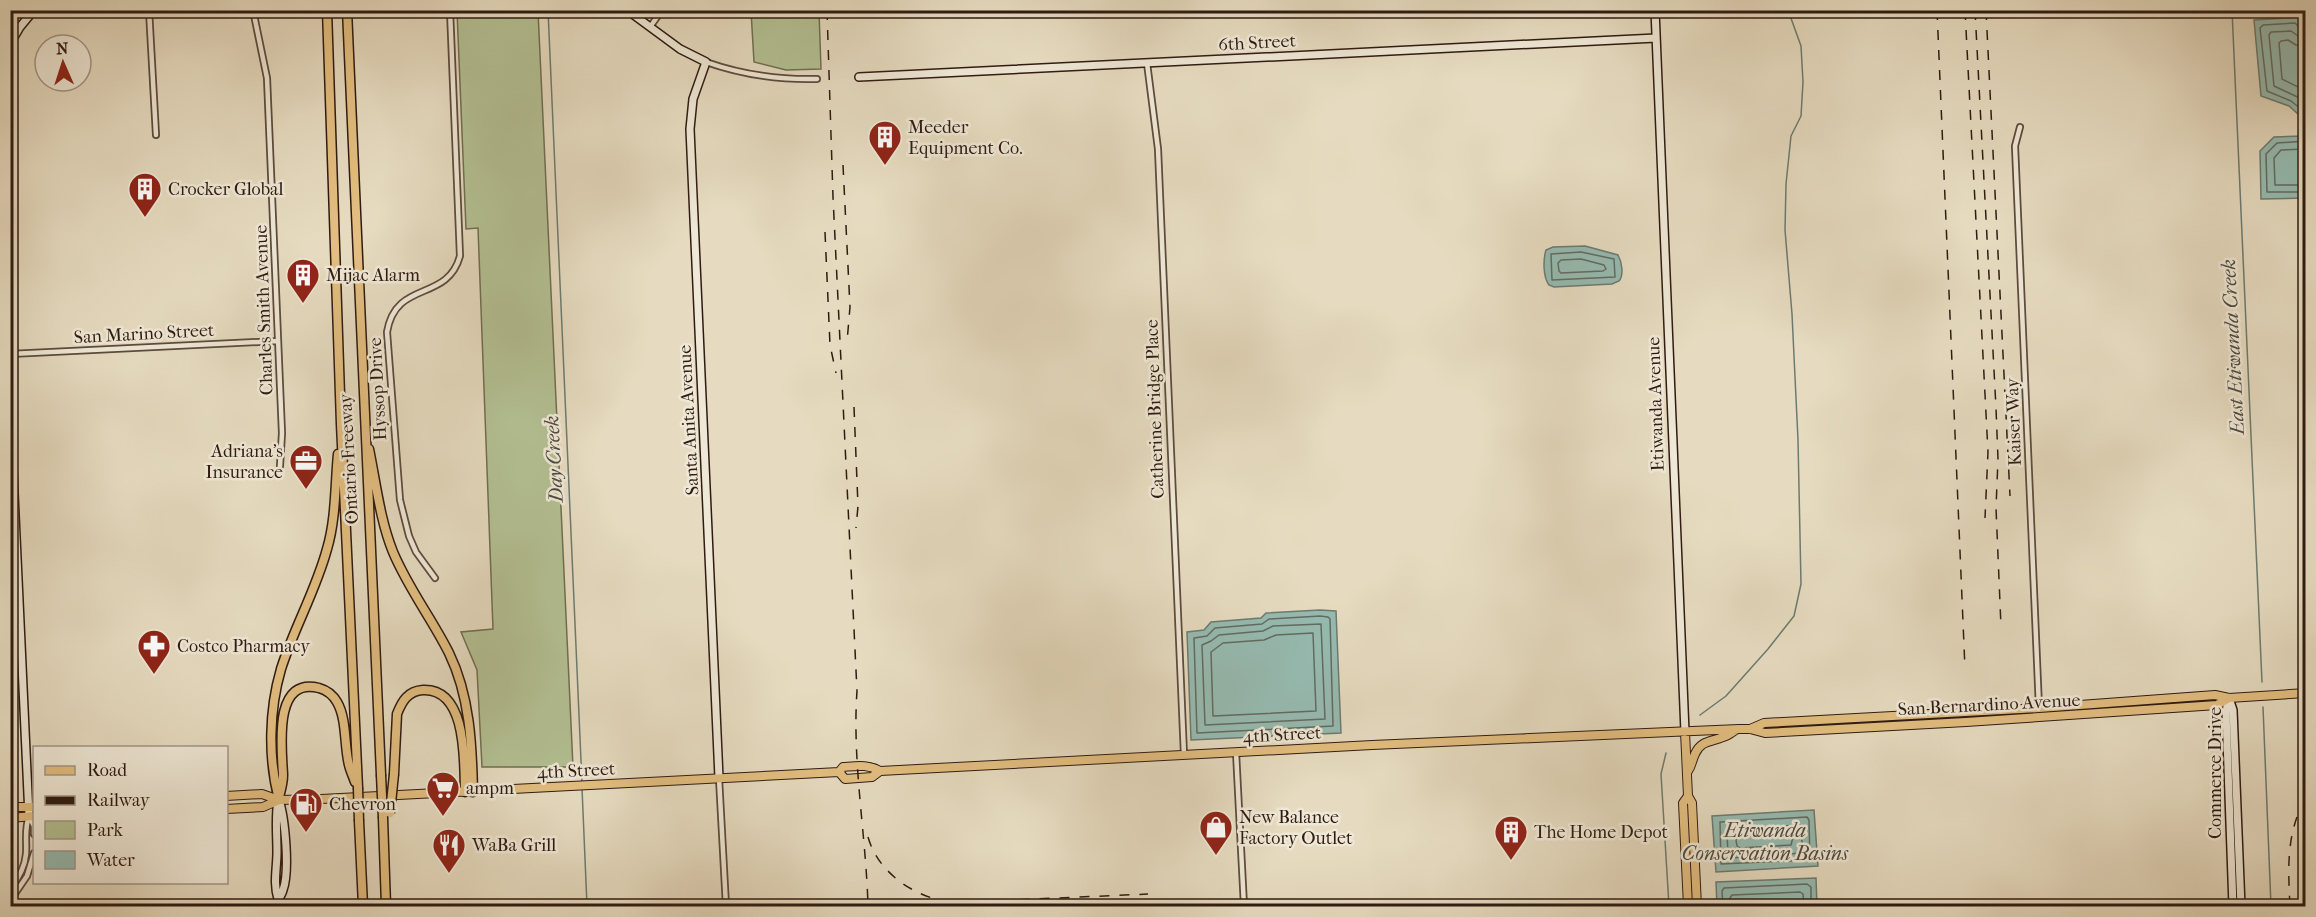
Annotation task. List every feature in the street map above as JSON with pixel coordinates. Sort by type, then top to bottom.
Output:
[{"type":"highway","name":"Ontario Freeway","points":[[327,10],[355,775],[358,788],[363,906]]},
{"type":"highway","name":"Ontario Freeway","points":[[347,10],[381,775],[386,815],[384,856],[386,906]]},
{"type":"highway","points":[[364,422],[388,539],[398,562],[449,653],[460,681],[469,721],[469,792]]},
{"type":"highway","points":[[279,800],[275,784],[271,716],[282,667],[327,550],[332,528],[341,424]]},
{"type":"highway","points":[[279,800],[283,778],[281,738],[284,710],[293,694],[303,689],[320,688],[332,696],[337,703],[349,765],[355,775]]},
{"type":"highway","points":[[386,815],[394,774],[397,714],[404,698],[413,692],[431,691],[441,695],[460,724],[469,792]]},
{"type":"main road","name":"San Bernardino Avenue","points":[[1750,729],[1764,723],[2039,708],[2216,695],[2229,698],[2306,693]]},
{"type":"main road","name":"San Bernardino Avenue","points":[[1685,732],[1739,729],[1765,732],[2040,717],[2217,705],[2229,698]]},
{"type":"main road","points":[[1687,773],[1694,762],[1694,755],[1703,744],[1723,738],[1739,729]]},
{"type":"main road","name":"4th Street","points":[[228,809],[263,807],[279,800],[839,772],[845,779],[872,777],[880,771],[1685,732]]},
{"type":"main road","name":"Etiwanda Avenue","points":[[1685,732],[1688,796],[1692,803],[1697,906]]},
{"type":"main road","name":"4th Street","points":[[228,796],[262,794],[279,800]]},
{"type":"main road","name":"Etiwanda Avenue","points":[[1688,796],[1683,803],[1688,906]]},
{"type":"main road","points":[[10,807],[32,807]]},
{"type":"main road","points":[[10,818],[32,816]]},
{"type":"street","points":[[10,22],[19,10]]},
{"type":"street","points":[[10,44],[34,10]]},
{"type":"street","points":[[149,10],[156,135]]},
{"type":"street","name":"Charles Smith Avenue","points":[[253,10],[267,78],[282,433],[280,466]]},
{"type":"street","name":"Hyssop Drive","points":[[435,578],[416,552],[404,521],[400,500],[387,332],[397,306],[412,295],[440,285],[449,278],[457,267],[460,256],[450,10]]},
{"type":"street","points":[[627,10],[680,49],[705,62],[760,77],[817,79]]},
{"type":"street","points":[[650,27],[662,10]]},
{"type":"street","name":"Etiwanda Avenue","points":[[1655,10],[1685,732]]},
{"type":"street","name":"6th Street","points":[[859,77],[1656,39]]},
{"type":"street","name":"Santa Anita Avenue","points":[[705,62],[693,99],[690,129],[719,778]]},
{"type":"street","name":"Catherine Bridge Place","points":[[1147,63],[1158,152],[1184,755]]},
{"type":"street","name":"Kaiser Way","points":[[2020,127],[2015,146],[2040,717]]},
{"type":"street","name":"San Marino Street","points":[[10,354],[278,340]]},
{"type":"street","points":[[10,407],[13,534],[32,807],[32,816],[25,828],[24,863],[10,889]]},
{"type":"street","name":"Commerce Drive","points":[[2229,698],[2226,712],[2233,906]]},
{"type":"street","name":"Commerce Drive","points":[[2229,698],[2233,710],[2241,906]]},
{"type":"street","points":[[1236,752],[1244,906]]},
{"type":"street","points":[[719,778],[726,906]]},
{"type":"street","points":[[275,906],[284,890],[285,872],[284,814],[279,800]]},
{"type":"street","points":[[10,901],[27,876],[33,856]]},
{"type":"green space","points":[[457,11],[538,11],[573,767],[482,767],[477,670],[461,632],[493,629],[478,228],[466,229]]},
{"type":"green space","points":[[751,11],[819,11],[821,69],[786,70],[754,62]]},
{"type":"water","points":[[2302,17],[2305,114],[2299,115],[2289,106],[2261,96],[2254,20]]},
{"type":"water","points":[[2304,136],[2305,198],[2261,199],[2260,151],[2274,137]]},
{"type":"water","points":[[1585,246],[1618,255],[1622,268],[1619,281],[1612,284],[1554,287],[1549,285],[1544,268],[1546,250],[1553,247]]},
{"type":"water","points":[[1336,611],[1341,733],[1191,740],[1187,632],[1204,630],[1211,622],[1261,618],[1266,613]]},
{"type":"water","name":"Etiwanda Conservation Basins","points":[[1814,810],[1818,866],[1716,872],[1712,816]]},
{"type":"water","name":"Etiwanda Conservation Basins","points":[[1816,878],[1817,906],[1717,906],[1716,882]]},
{"type":"waterway","name":"Day Creek","points":[[548,10],[582,783]]},
{"type":"waterway","points":[[1700,715],[1726,696],[1794,616],[1801,584],[1798,440],[1785,230],[1786,184],[1791,136],[1801,116],[1803,82],[1801,46],[1788,10]]},
{"type":"waterway","name":"East Etiwanda Creek","points":[[2232,10],[2262,682]]},
{"type":"waterway","name":"East Etiwanda Creek","points":[[2263,707],[2271,906]]},
{"type":"waterway","points":[[1666,753],[1661,774],[1669,906]]},
{"type":"waterway","name":"Day Creek","points":[[582,788],[587,906]]},
{"type":"railway","points":[[827,10],[833,197],[857,691],[856,745],[868,906]]},
{"type":"railway","points":[[1937,10],[1965,669]]},
{"type":"railway","points":[[1965,10],[1988,452],[1985,518]]},
{"type":"railway","points":[[1975,10],[1996,408],[1998,459],[1996,508],[2001,627]]},
{"type":"railway","points":[[1986,10],[2010,496]]},
{"type":"railway","points":[[843,165],[850,307],[847,342]]},
{"type":"railway","points":[[825,232],[830,345],[836,373]]},
{"type":"railway","points":[[854,407],[858,506],[856,528]]},
{"type":"railway","points":[[2290,906],[2290,850],[2299,810],[2306,797]]},
{"type":"railway","points":[[868,837],[878,859],[895,878],[916,891],[942,901],[967,902],[1148,894]]},
{"type":"place","name":"Meeder Equipment Co.","points":[[885,166]]},
{"type":"place","name":"Crocker Global","points":[[145,218]]},
{"type":"place","name":"Mijac Alarm","points":[[303,304]]},
{"type":"place","name":"Adriana's Insurance","points":[[306,490]]},
{"type":"place","name":"Costco Pharmacy","points":[[154,675]]},
{"type":"place","name":"ampm","points":[[443,817]]},
{"type":"place","name":"Chevron","points":[[306,833]]},
{"type":"place","name":"New Balance Factory Outlet","points":[[1216,856]]},
{"type":"place","name":"The Home Depot","points":[[1511,861]]},
{"type":"place","name":"WaBa Grill","points":[[449,874]]}]
